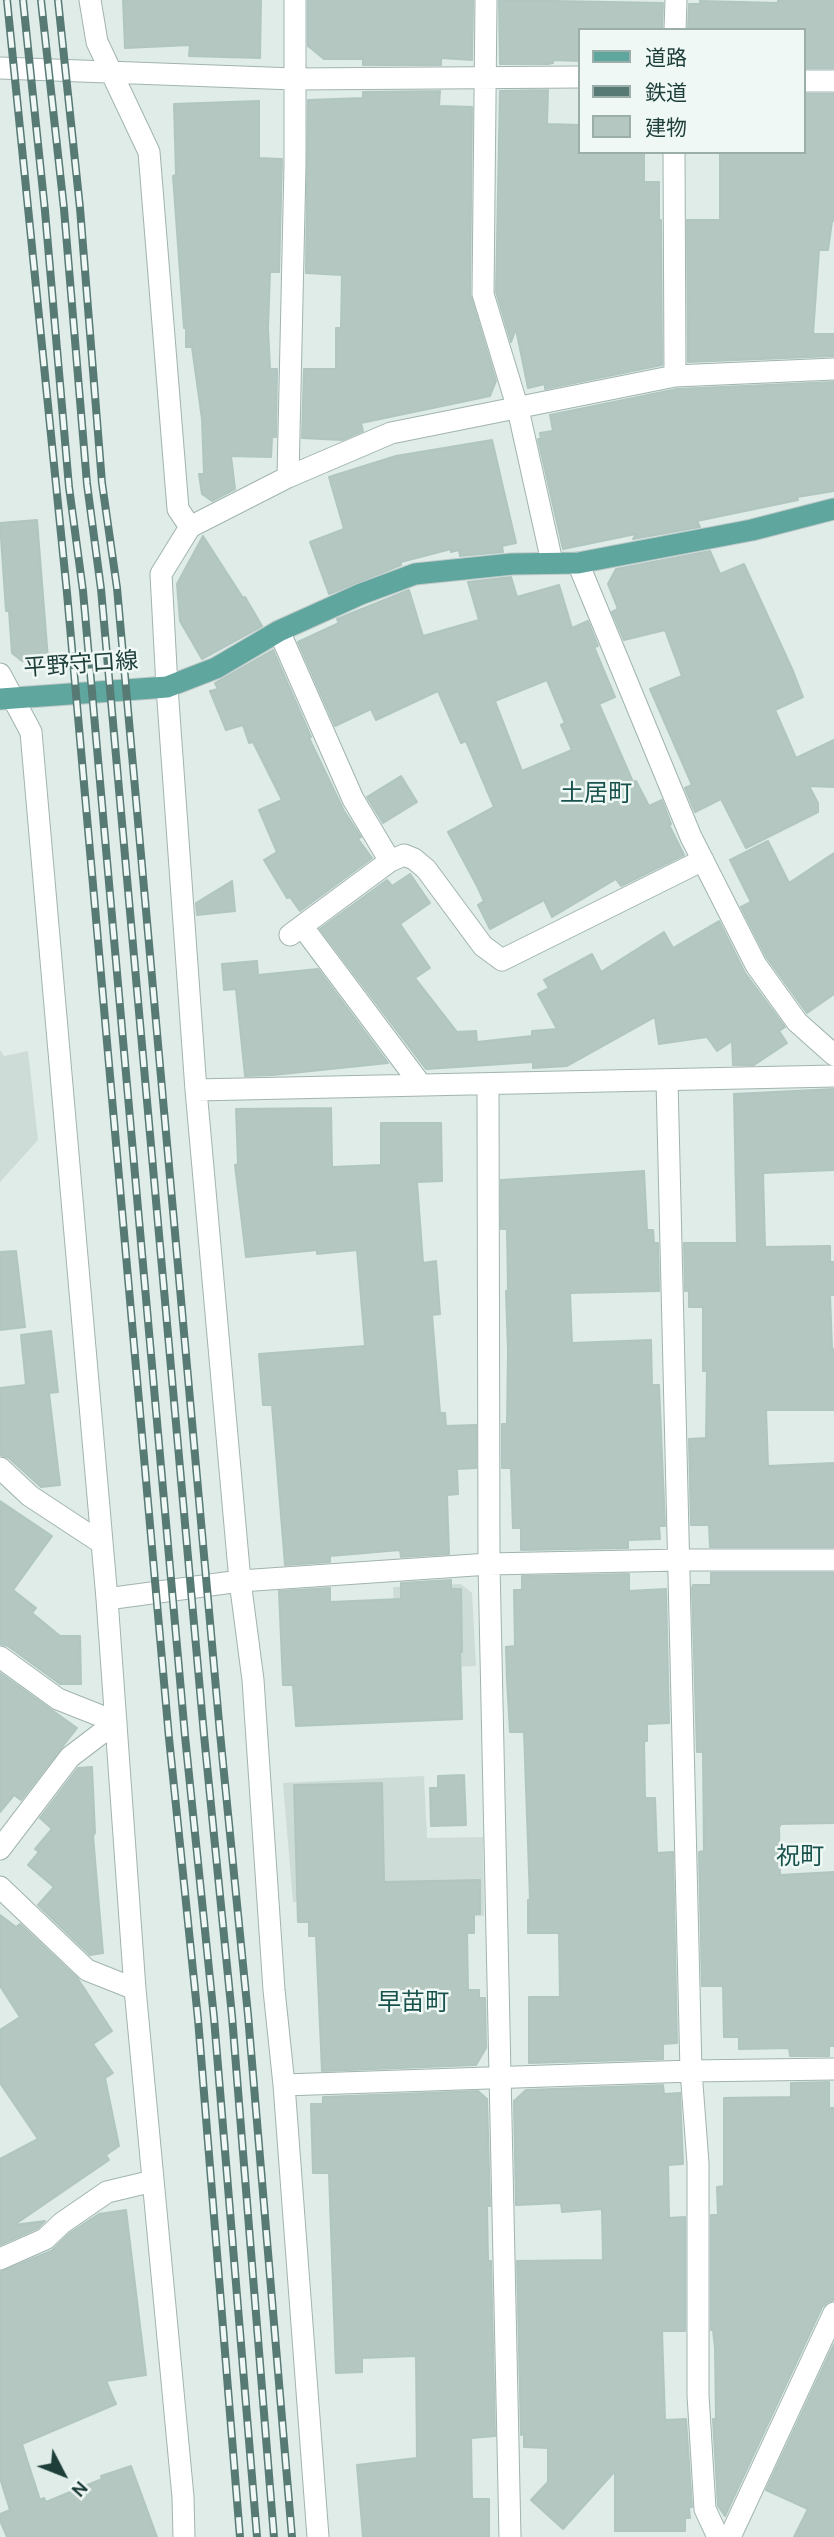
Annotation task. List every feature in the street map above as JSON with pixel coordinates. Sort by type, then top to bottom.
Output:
[{"type":"main road","name":"平野守口線","points":[[7,698],[166,687],[216,668],[279,631],[361,594],[415,574],[552,562],[578,563],[752,530],[834,509]]},
{"type":"street","points":[[90,0],[96,42],[149,152],[178,509],[190,527]]},
{"type":"street","points":[[288,477],[295,165],[295,0]]},
{"type":"street","points":[[486,0],[483,294],[517,409],[552,562]]},
{"type":"street","points":[[675,28],[676,0]]},
{"type":"street","points":[[0,68],[294,79],[578,77]]},
{"type":"street","points":[[806,81],[834,82]]},
{"type":"street","points":[[674,154],[676,376]]},
{"type":"street","points":[[318,2537],[284,2085],[274,1990],[253,1680],[240,1581],[196,1090],[166,687],[162,574],[190,527],[201,520],[288,477],[391,433],[676,376],[834,369]]},
{"type":"street","points":[[578,563],[691,837],[757,965],[797,1022],[834,1055]]},
{"type":"street","points":[[279,631],[354,799],[390,861]]},
{"type":"street","points":[[0,674],[7,698],[31,732],[107,1599],[135,1989],[182,2485],[184,2537]]},
{"type":"street","points":[[421,1085],[296,931],[390,861],[404,855],[426,869],[483,946],[502,960],[703,860]]},
{"type":"street","points":[[196,1090],[834,1076]]},
{"type":"street","points":[[667,1080],[691,2071],[698,2163],[698,2395],[705,2509],[718,2537]]},
{"type":"street","points":[[488,1084],[489,1564],[510,2537]]},
{"type":"street","points":[[0,1468],[30,1496],[100,1542]]},
{"type":"street","points":[[107,1599],[240,1581],[489,1564],[834,1560]]},
{"type":"street","points":[[0,1657],[58,1699],[116,1722]]},
{"type":"street","points":[[0,1849],[70,1757],[116,1722]]},
{"type":"street","points":[[0,1887],[87,1970],[135,1989]]},
{"type":"street","points":[[284,2085],[691,2071],[834,2069]]},
{"type":"street","points":[[0,2259],[45,2239],[107,2192],[153,2181]]},
{"type":"street","points":[[730,2537],[834,2314]]},
{"type":"shaded area","points":[[0,1050],[4,1056],[28,1051],[38,1140],[0,1182]]},
{"type":"shaded area","points":[[461,1584],[472,1593],[476,1666],[396,1670],[393,1587]]},
{"type":"shaded area","points":[[424,1776],[427,1838],[483,1837],[484,1916],[400,1919],[398,1901],[293,1902],[283,1783]]},
{"type":"building","points":[[123,0],[261,0],[260,58],[189,56],[190,45],[125,48]]},
{"type":"building","points":[[308,0],[473,0],[472,60],[441,58],[441,65],[363,65],[363,59],[324,59],[308,46]]},
{"type":"building","points":[[499,0],[663,3],[662,28],[578,28],[578,61],[500,64]]},
{"type":"building","points":[[778,0],[834,0],[834,68],[806,68],[806,28],[688,28],[689,4],[700,4],[700,1],[778,3]]},
{"type":"building","points":[[548,90],[547,124],[578,125],[578,154],[644,154],[644,182],[659,182],[662,365],[545,389],[545,384],[528,388],[516,329],[511,342],[496,292],[500,91]]},
{"type":"building","points":[[440,91],[439,106],[472,107],[470,294],[496,381],[490,396],[361,423],[363,431],[342,440],[302,438],[304,369],[336,369],[336,328],[341,328],[342,275],[306,273],[308,100],[363,98],[363,92]]},
{"type":"building","points":[[806,94],[834,94],[834,221],[828,250],[819,250],[813,334],[834,334],[834,356],[688,362],[687,220],[720,220],[720,154],[806,154]]},
{"type":"building","points":[[259,101],[259,158],[282,159],[279,272],[270,272],[268,328],[270,369],[277,369],[276,437],[272,437],[271,457],[231,456],[235,489],[212,501],[202,494],[199,474],[204,474],[202,419],[192,347],[186,347],[184,328],[173,176],[176,175],[174,104]]},
{"type":"building","points":[[834,382],[834,491],[697,521],[700,527],[633,539],[636,534],[563,549],[538,439],[541,439],[540,433],[553,431],[550,415],[677,389]]},
{"type":"building","points":[[492,440],[516,543],[502,546],[503,552],[460,556],[459,550],[451,552],[451,549],[401,562],[401,565],[329,594],[310,542],[344,529],[329,477],[396,456]]},
{"type":"building","points":[[37,520],[48,659],[22,661],[12,653],[9,611],[6,611],[0,523]]},
{"type":"building","points":[[203,536],[262,626],[202,659],[180,621],[177,584]]},
{"type":"building","points":[[710,551],[720,574],[744,564],[793,671],[803,697],[775,710],[796,758],[834,740],[834,787],[809,786],[818,803],[818,812],[746,848],[721,799],[695,812],[685,788],[692,785],[650,689],[682,676],[665,630],[624,640],[612,612],[618,609],[608,584],[616,569]]},
{"type":"building","points":[[511,577],[517,597],[559,585],[572,628],[588,621],[598,646],[594,647],[615,697],[599,704],[633,782],[636,781],[649,806],[662,800],[671,824],[669,825],[684,855],[621,886],[616,879],[552,917],[544,900],[490,929],[478,905],[484,901],[448,832],[494,807],[466,741],[461,743],[438,691],[376,720],[371,709],[335,726],[298,642],[339,623],[337,619],[409,590],[423,636],[479,620],[468,582]],"holes":[[[547,680],[565,723],[561,725],[572,750],[522,771],[495,701]]]},
{"type":"building","points":[[273,650],[311,737],[309,738],[344,811],[361,837],[358,839],[372,858],[300,911],[290,897],[287,898],[264,860],[277,852],[259,810],[282,800],[253,742],[249,743],[243,725],[226,730],[210,691],[218,689],[215,683]]},
{"type":"building","points":[[401,776],[417,802],[383,823],[367,797]]},
{"type":"building","points":[[768,841],[789,883],[834,853],[834,994],[807,1013],[767,958],[741,907],[751,902],[730,860]]},
{"type":"building","points":[[410,874],[430,903],[400,924],[430,968],[415,978],[457,1032],[476,1031],[477,1042],[532,1036],[532,1031],[557,1029],[538,994],[549,988],[544,980],[592,954],[601,972],[664,932],[673,948],[719,921],[745,973],[785,1027],[779,1031],[787,1043],[754,1065],[733,1065],[732,1041],[717,1051],[707,1037],[659,1044],[655,1017],[567,1066],[533,1068],[533,1062],[426,1069],[320,929],[387,880],[392,886]]},
{"type":"building","points":[[232,881],[235,911],[197,915],[196,903]]},
{"type":"building","points":[[257,961],[258,975],[318,969],[388,1063],[245,1076],[236,989],[224,990],[222,964]]},
{"type":"building","points":[[834,1089],[834,1170],[763,1173],[765,1247],[830,1246],[830,1262],[834,1262],[834,1295],[830,1295],[834,1349],[834,1410],[766,1410],[768,1466],[834,1463],[834,1547],[710,1547],[709,1525],[691,1525],[689,1439],[706,1438],[707,1371],[703,1371],[703,1307],[689,1307],[689,1291],[685,1291],[684,1243],[737,1243],[734,1094]]},
{"type":"building","points":[[331,1108],[332,1167],[381,1165],[381,1123],[441,1123],[442,1181],[417,1182],[423,1263],[436,1261],[440,1314],[432,1315],[440,1413],[445,1413],[446,1426],[476,1425],[476,1468],[457,1469],[458,1494],[447,1495],[449,1554],[401,1557],[400,1550],[330,1556],[330,1562],[285,1565],[272,1405],[263,1405],[259,1354],[365,1346],[357,1250],[317,1254],[317,1250],[246,1257],[235,1165],[238,1164],[236,1109]]},
{"type":"building","points":[[644,1171],[647,1230],[653,1230],[654,1243],[658,1243],[659,1291],[570,1293],[572,1343],[651,1340],[652,1385],[659,1385],[665,1526],[659,1526],[660,1539],[628,1540],[628,1548],[521,1550],[521,1528],[513,1528],[511,1468],[502,1468],[502,1424],[507,1424],[508,1291],[507,1229],[501,1229],[501,1180]]},
{"type":"building","points":[[16,1251],[25,1327],[0,1330],[0,1252]]},
{"type":"building","points":[[51,1331],[58,1392],[49,1393],[60,1485],[41,1487],[9,1458],[0,1455],[0,1388],[26,1385],[21,1335]]},
{"type":"building","points":[[0,1501],[52,1536],[13,1590],[36,1608],[32,1613],[60,1636],[80,1636],[81,1684],[60,1684],[8,1646],[0,1644]]},
{"type":"building","points":[[711,1573],[834,1573],[834,1823],[781,1824],[779,1827],[780,1875],[834,1872],[834,2046],[829,2046],[829,2056],[790,2056],[789,2048],[739,2049],[739,2037],[724,2037],[723,1986],[702,1986],[699,1852],[704,1851],[703,1752],[697,1752],[692,1588],[693,1585],[711,1585]]},
{"type":"building","points":[[629,1574],[629,1591],[666,1589],[669,1723],[647,1724],[647,1741],[644,1741],[645,1798],[655,1798],[657,1853],[673,1852],[677,2043],[663,2044],[663,2059],[529,2063],[529,1997],[560,1997],[559,1933],[528,1933],[530,1900],[524,1732],[510,1732],[507,1680],[506,1647],[515,1646],[514,1590],[522,1590],[522,1576]]},
{"type":"building","points":[[451,1580],[451,1589],[461,1589],[462,1719],[296,1726],[293,1685],[283,1685],[279,1591],[330,1588],[330,1602],[401,1599],[401,1583]]},
{"type":"building","points":[[0,1673],[77,1728],[21,1800],[14,1795],[0,1812]]},
{"type":"building","points":[[92,1767],[93,1836],[103,1953],[90,1955],[38,1905],[54,1887],[28,1865],[39,1852],[35,1849],[52,1829],[40,1818],[78,1768]]},
{"type":"building","points":[[464,1775],[466,1825],[431,1826],[430,1788],[438,1788],[438,1776]]},
{"type":"building","points":[[382,1783],[384,1882],[480,1880],[480,1914],[474,1914],[474,1933],[467,1933],[468,1990],[479,1990],[479,1998],[485,1998],[486,2048],[476,2065],[322,2071],[316,1936],[309,1936],[309,1922],[298,1922],[294,1785]]},
{"type":"building","points":[[0,1915],[16,1927],[20,1924],[78,1979],[112,2031],[93,2044],[113,2073],[105,2078],[119,2146],[106,2155],[109,2160],[14,2225],[45,2221],[38,2228],[0,2245],[0,2159],[38,2139],[0,2083],[0,2030],[20,2017],[0,1986]]},
{"type":"building","points":[[829,2082],[829,2108],[834,2108],[834,2300],[822,2307],[725,2516],[718,2506],[713,2419],[716,2419],[715,2348],[711,2330],[711,2215],[718,2215],[717,2187],[724,2186],[724,2098],[791,2097],[791,2083]]},
{"type":"building","points":[[663,2085],[664,2094],[680,2093],[683,2164],[668,2165],[669,2218],[685,2217],[685,2331],[662,2331],[665,2420],[686,2419],[692,2507],[689,2507],[690,2518],[685,2518],[685,2531],[615,2531],[615,2471],[563,2529],[531,2500],[548,2482],[548,2448],[524,2447],[524,2434],[521,2435],[517,2261],[603,2260],[602,2209],[562,2212],[561,2203],[516,2205],[514,2101],[526,2090]]},
{"type":"building","points":[[478,2091],[487,2099],[490,2206],[487,2206],[488,2261],[491,2261],[495,2436],[471,2438],[472,2499],[489,2499],[489,2537],[363,2537],[357,2465],[417,2458],[416,2356],[362,2358],[362,2372],[336,2373],[329,2173],[313,2173],[311,2104],[323,2104],[323,2097]]},
{"type":"building","points":[[126,2210],[146,2375],[106,2381],[116,2404],[22,2444],[40,2500],[44,2498],[46,2502],[102,2479],[101,2476],[131,2466],[157,2537],[7,2537],[0,2520],[0,2514],[10,2510],[0,2478],[0,2272],[51,2251],[70,2233],[99,2214]]},
{"type":"building","points":[[834,2344],[834,2537],[794,2537],[808,2509],[766,2490]]},
{"type":"railway","points":[[7,0],[67,593],[169,1738],[198,2019],[240,2537]]},
{"type":"railway","points":[[23,0],[69,487],[83,591],[185,1736],[214,2018],[257,2537]]},
{"type":"railway","points":[[41,0],[64,209],[87,484],[101,589],[204,1735],[232,2016],[274,2537]]},
{"type":"railway","points":[[58,0],[80,208],[102,483],[117,588],[220,1733],[248,2015],[292,2537]]},
{"type":"district","name":"土居町","points":[[596,796]]},
{"type":"district","name":"祝町","points":[[800,1859]]},
{"type":"district","name":"早苗町","points":[[413,2005]]}]
